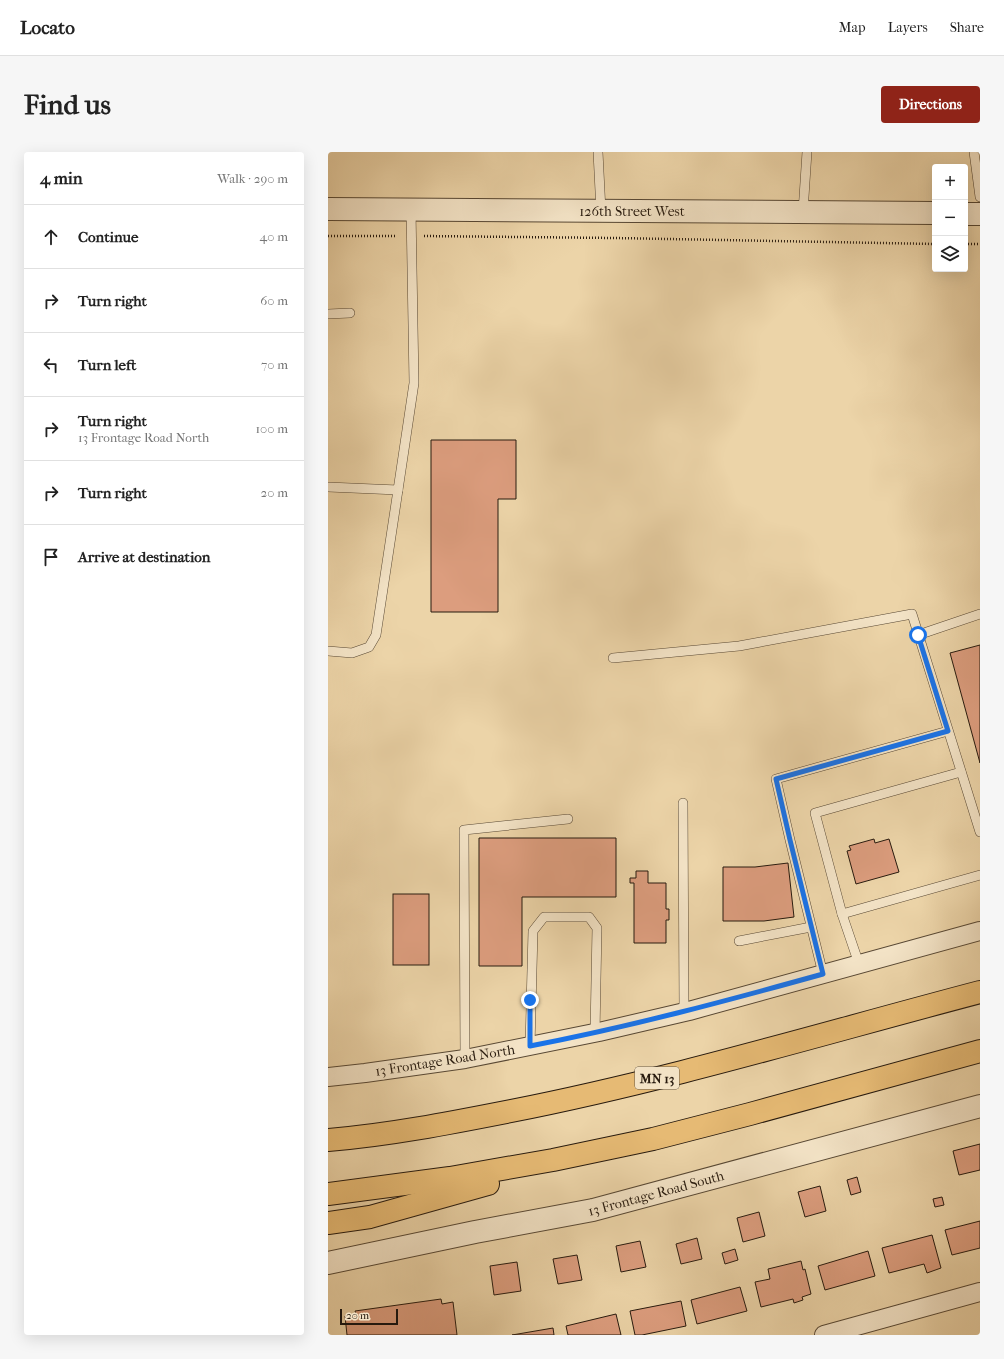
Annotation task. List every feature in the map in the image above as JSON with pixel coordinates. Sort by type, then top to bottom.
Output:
[{"type":"highway","name":"MN 13","points":[[328,1140],[352,1138],[454,1122],[554,1102],[743,1057],[980,992]]},
{"type":"highway","points":[[328,1223],[370,1217],[633,1143],[750,1114],[980,1051]]},
{"type":"highway","points":[[328,1194],[458,1177],[553,1160],[633,1143]]},
{"type":"street","name":"126th Street West","points":[[328,209],[932,213]]},
{"type":"street","points":[[968,214],[980,214]]},
{"type":"street","name":"13 Frontage Road North","points":[[328,1077],[465,1059],[595,1033],[684,1012],[980,931]]},
{"type":"street","name":"13 Frontage Road South","points":[[328,1262],[593,1210],[980,1106]]},
{"type":"street","points":[[824,1335],[980,1292]]},
{"type":"lane","points":[[598,152],[601,211]]},
{"type":"lane","points":[[803,212],[807,152]]},
{"type":"lane","points":[[974,152],[980,196]]},
{"type":"lane","points":[[328,651],[352,652],[369,647],[376,635],[414,383],[411,210]]},
{"type":"lane","points":[[328,314],[350,313]]},
{"type":"lane","points":[[328,487],[398,490]]},
{"type":"lane","points":[[613,658],[739,646],[912,614],[961,772],[978,821],[980,832]]},
{"type":"lane","points":[[918,635],[980,614]]},
{"type":"lane","points":[[823,974],[776,779],[948,731]]},
{"type":"lane","points":[[860,964],[842,914],[815,813],[961,772]]},
{"type":"lane","points":[[683,803],[684,1012]]},
{"type":"lane","points":[[465,1059],[464,830],[568,819]]},
{"type":"lane","points":[[842,914],[980,875]]},
{"type":"lane","points":[[530,1046],[533,931],[544,917],[589,916],[598,928],[595,1033]]},
{"type":"lane","points":[[739,941],[811,927]]},
{"type":"path","points":[[328,236],[616,238],[932,244]]},
{"type":"path","points":[[968,244],[980,244]]},
{"type":"building","points":[[431,440],[516,440],[516,499],[498,499],[498,612],[431,612]]},
{"type":"building","points":[[980,645],[980,763],[950,653]]},
{"type":"building","points":[[479,838],[616,838],[616,897],[522,897],[522,966],[479,966]]},
{"type":"building","points":[[874,839],[875,843],[889,839],[899,872],[856,884],[847,851],[851,850],[849,846]]},
{"type":"building","points":[[788,863],[794,917],[764,921],[723,921],[723,867],[755,867]]},
{"type":"building","points":[[636,871],[648,871],[648,883],[666,883],[666,909],[669,909],[669,920],[666,920],[666,943],[634,943],[634,883],[630,883],[630,878],[636,878]]},
{"type":"building","points":[[393,894],[429,894],[429,965],[393,965]]},
{"type":"building","points":[[980,1144],[980,1170],[959,1175],[953,1151]]},
{"type":"building","points":[[857,1177],[861,1192],[851,1195],[847,1180]]},
{"type":"building","points":[[820,1186],[826,1211],[805,1217],[798,1192]]},
{"type":"building","points":[[942,1197],[944,1205],[935,1207],[933,1199]]},
{"type":"building","points":[[759,1212],[765,1236],[743,1242],[737,1218]]},
{"type":"building","points":[[980,1221],[980,1248],[952,1255],[945,1230]]},
{"type":"building","points":[[932,1235],[941,1268],[927,1273],[924,1264],[889,1273],[882,1248]]},
{"type":"building","points":[[697,1238],[702,1259],[681,1264],[676,1244]]},
{"type":"building","points":[[640,1241],[646,1267],[621,1272],[616,1246]]},
{"type":"building","points":[[735,1249],[738,1260],[725,1264],[722,1253]]},
{"type":"building","points":[[868,1251],[875,1276],[825,1290],[818,1266]]},
{"type":"building","points":[[577,1255],[582,1280],[558,1284],[553,1259]]},
{"type":"building","points":[[801,1261],[803,1270],[805,1269],[811,1294],[802,1297],[803,1300],[794,1303],[793,1299],[761,1307],[755,1282],[770,1279],[768,1269]]},
{"type":"building","points":[[517,1262],[521,1291],[494,1295],[490,1266]]},
{"type":"building","points":[[740,1287],[747,1311],[697,1324],[691,1300]]},
{"type":"building","points":[[441,1299],[442,1304],[453,1302],[457,1335],[347,1335],[345,1316],[356,1314],[355,1311]]},
{"type":"building","points":[[681,1301],[686,1326],[642,1335],[635,1335],[630,1311]]},
{"type":"building","points":[[616,1314],[621,1335],[568,1335],[566,1326]]},
{"type":"building","points":[[553,1328],[554,1335],[512,1335]]},
{"type":"route","points":[[530,1000],[530,1046],[689,1011],[823,974],[776,779],[948,731],[918,635]]}]
